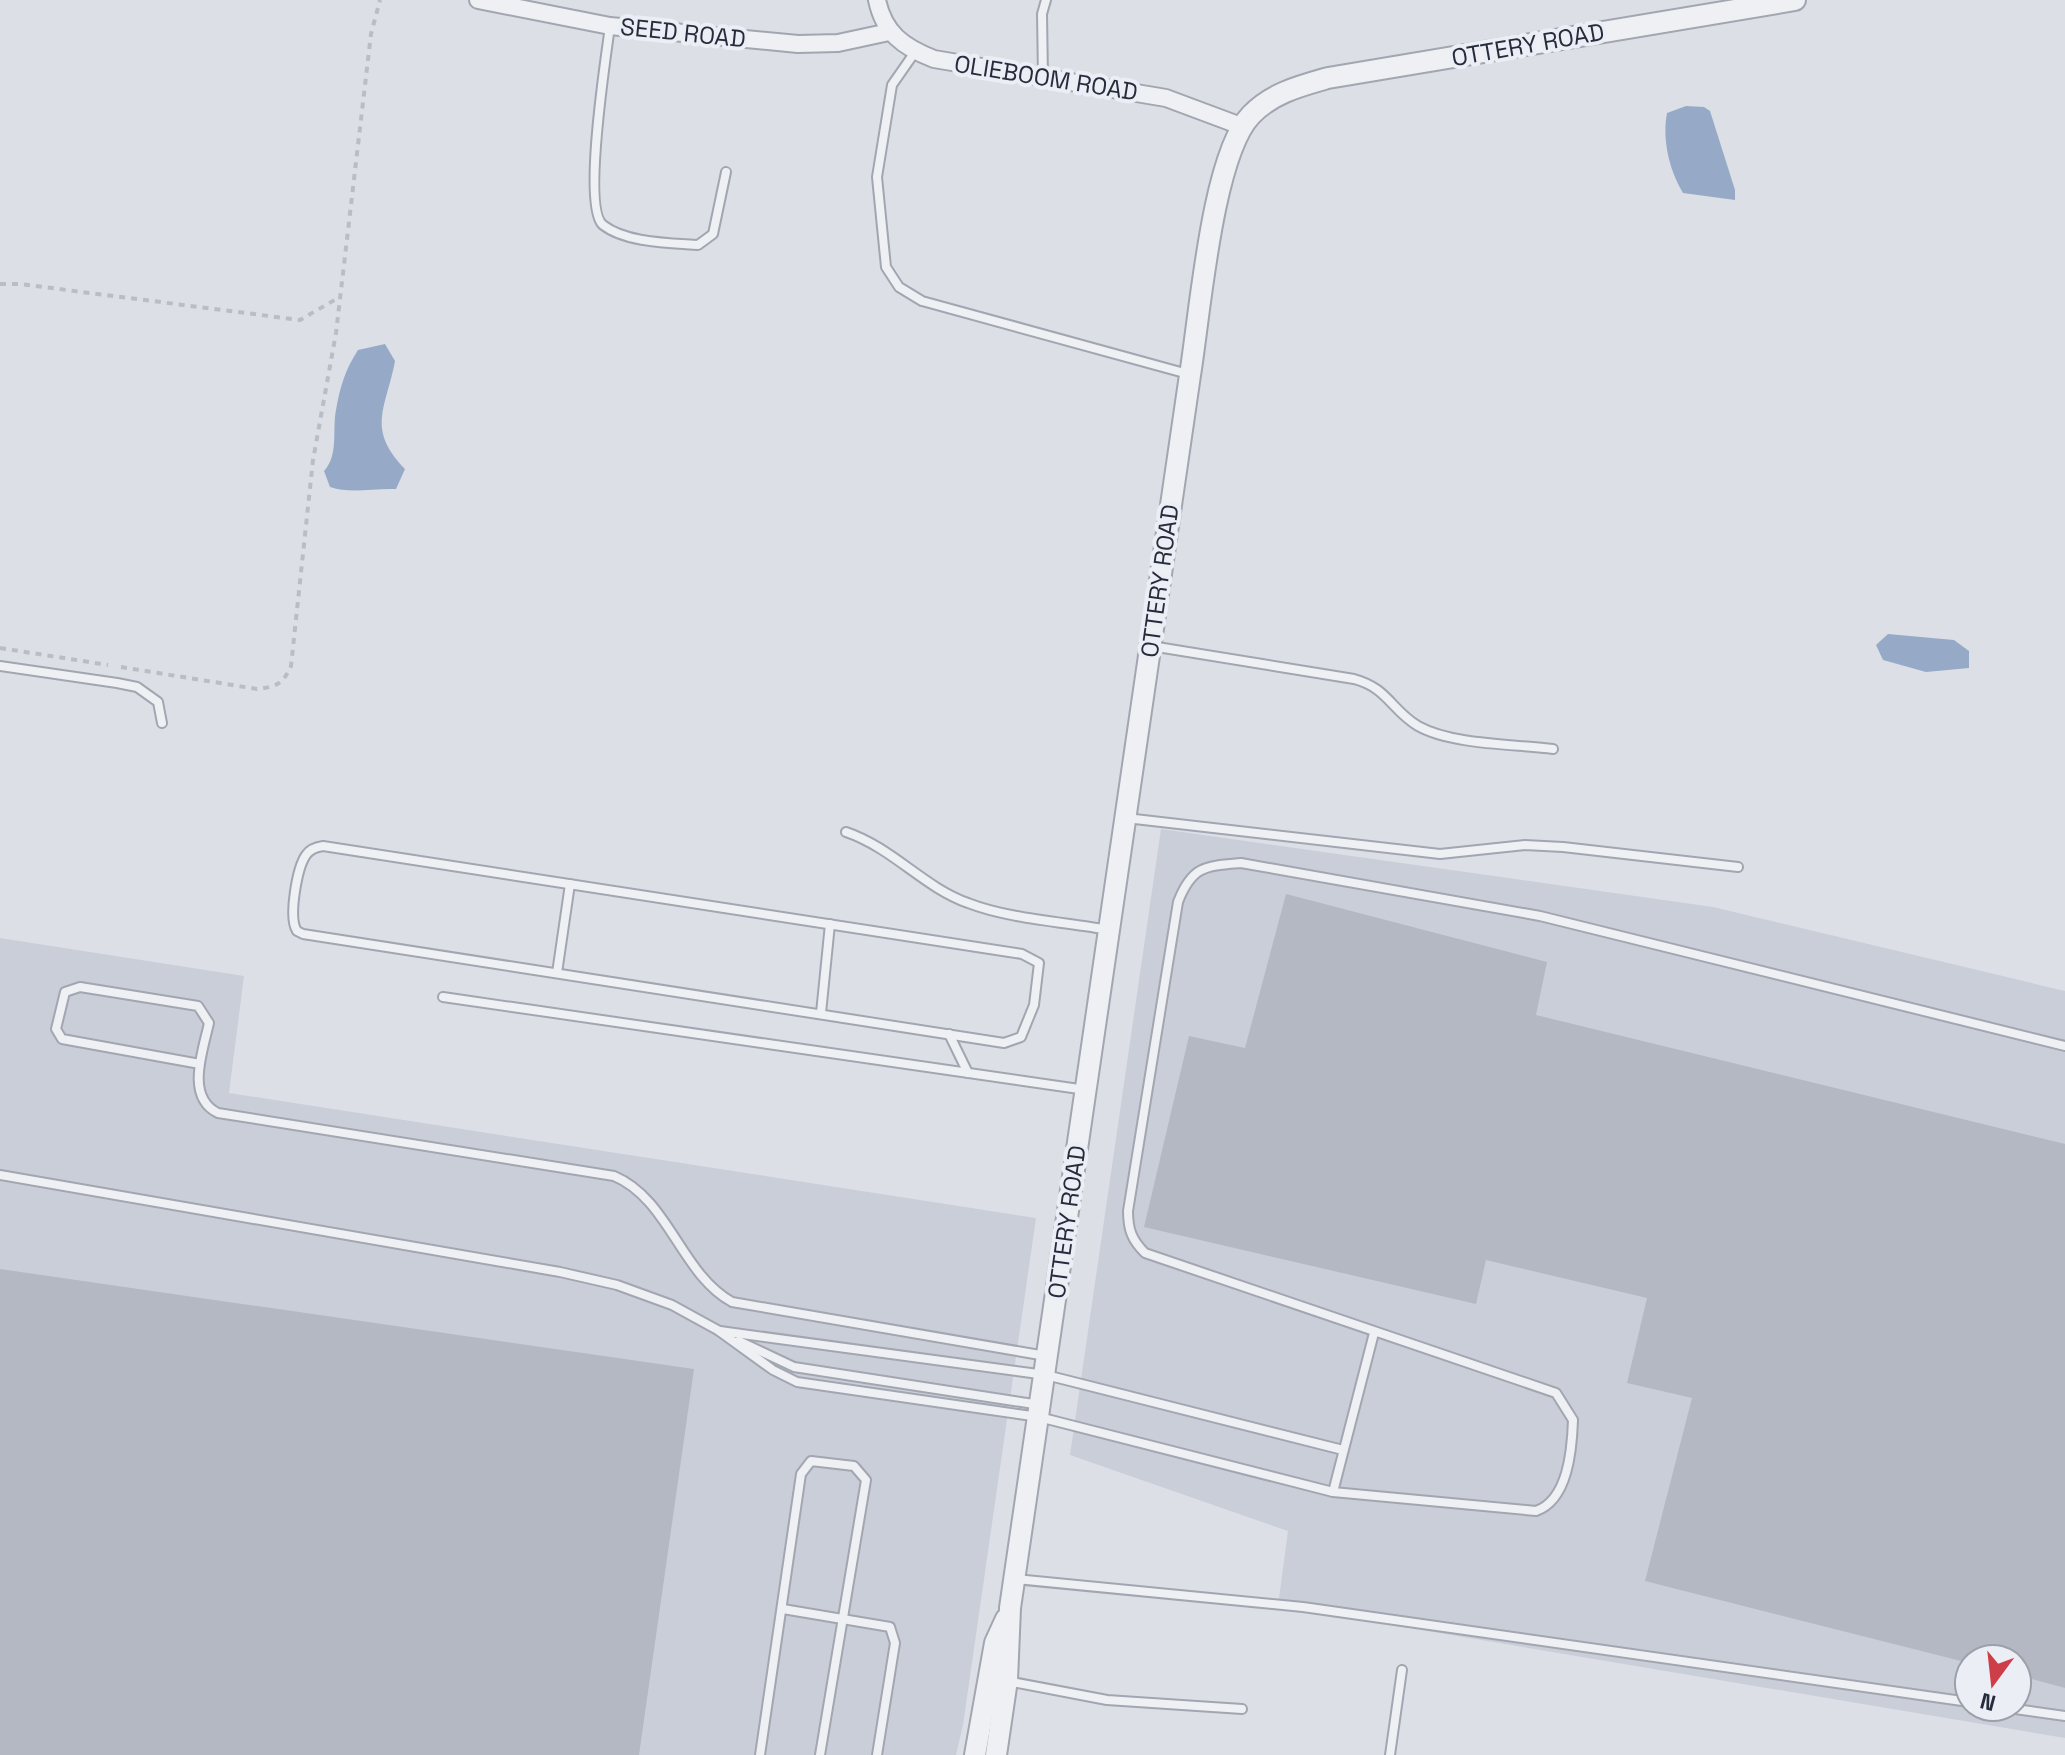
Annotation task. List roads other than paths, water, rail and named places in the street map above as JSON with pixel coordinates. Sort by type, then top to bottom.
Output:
[{"type":"street","name":"SEED ROAD","points":[[478,0],[610,26],[798,44],[838,43],[889,32]]},
{"type":"street","points":[[877,0],[889,32]]},
{"type":"street","name":"OTTERY ROAD","points":[[996,1755],[1007,1680],[1010,1608],[1190,375],[1219,188],[1228,154],[1241,126],[1272,98],[1328,78],[1795,0]]},
{"type":"street","name":"OLIEBOOM ROAD","points":[[889,32],[915,52],[958,64],[1166,98],[1241,126]]},
{"type":"street","name":"OTTERY ROAD","points":[[975,1755],[995,1643],[1010,1608]]},
{"type":"lane","points":[[1043,78],[1042,14],[1046,0]]},
{"type":"lane","points":[[610,26],[595,154],[596,217],[603,225],[622,234],[698,245],[713,234],[726,172]]},
{"type":"lane","points":[[915,52],[892,85],[877,177],[886,267],[899,287],[922,301],[1190,375]]},
{"type":"lane","points":[[1150,646],[1354,679],[1382,690],[1419,726],[1444,736],[1553,749]]},
{"type":"lane","points":[[0,666],[137,687],[158,702],[162,723]]},
{"type":"lane","points":[[1126,817],[1440,854],[1497,847],[1563,847],[1738,867]]},
{"type":"lane","points":[[846,832],[891,852],[946,893],[969,904],[1109,930]]},
{"type":"lane","points":[[323,846],[570,884],[1022,954],[1039,963],[1034,1005],[1021,1037],[1004,1043],[303,934],[297,931],[291,916],[303,861],[313,848],[323,846]]},
{"type":"lane","points":[[0,1175],[560,1272],[617,1285],[672,1305],[794,1367],[1040,1412],[1333,1492],[1536,1511],[1554,1501],[1560,1490],[1573,1420],[1556,1393],[1145,1253],[1128,1229],[1178,902],[1186,882],[1195,873],[1211,865],[1241,863],[1540,916],[2065,1046]]},
{"type":"lane","points":[[557,973],[570,884]]},
{"type":"lane","points":[[821,1013],[830,924]]},
{"type":"lane","points":[[200,1064],[62,1039],[56,1029],[65,992],[80,987],[198,1006],[209,1023],[200,1064],[200,1094],[208,1108],[218,1113],[493,1155],[626,1181],[648,1203],[713,1290],[732,1302],[1047,1366],[1343,1450]]},
{"type":"lane","points":[[443,997],[1087,1090]]},
{"type":"lane","points":[[949,1034],[968,1073]]},
{"type":"lane","points":[[719,1331],[1047,1366]]},
{"type":"lane","points":[[719,1331],[773,1370],[797,1382],[1040,1412]]},
{"type":"lane","points":[[1333,1492],[1374,1333]]},
{"type":"lane","points":[[760,1755],[803,1469],[811,1461],[854,1466],[866,1480],[820,1755]]},
{"type":"lane","points":[[1015,1579],[1303,1607],[1953,1700]]},
{"type":"lane","points":[[783,1609],[890,1627],[895,1636],[877,1755]]},
{"type":"lane","points":[[1390,1755],[1402,1670]]},
{"type":"lane","points":[[1007,1680],[1107,1700],[1242,1709]]},
{"type":"lane","points":[[2033,1712],[2065,1716]]},
{"type":"water","points":[[1686,106],[1704,107],[1710,111],[1735,190],[1735,200],[1683,193],[1678,184],[1668,154],[1665,133],[1667,113]]},
{"type":"water","points":[[385,344],[395,361],[384,405],[382,429],[393,455],[405,469],[396,489],[330,487],[324,471],[332,458],[336,410],[346,372],[358,350]]},
{"type":"water","points":[[1888,634],[1954,640],[1969,651],[1969,668],[1926,672],[1883,660],[1876,645]]}]
